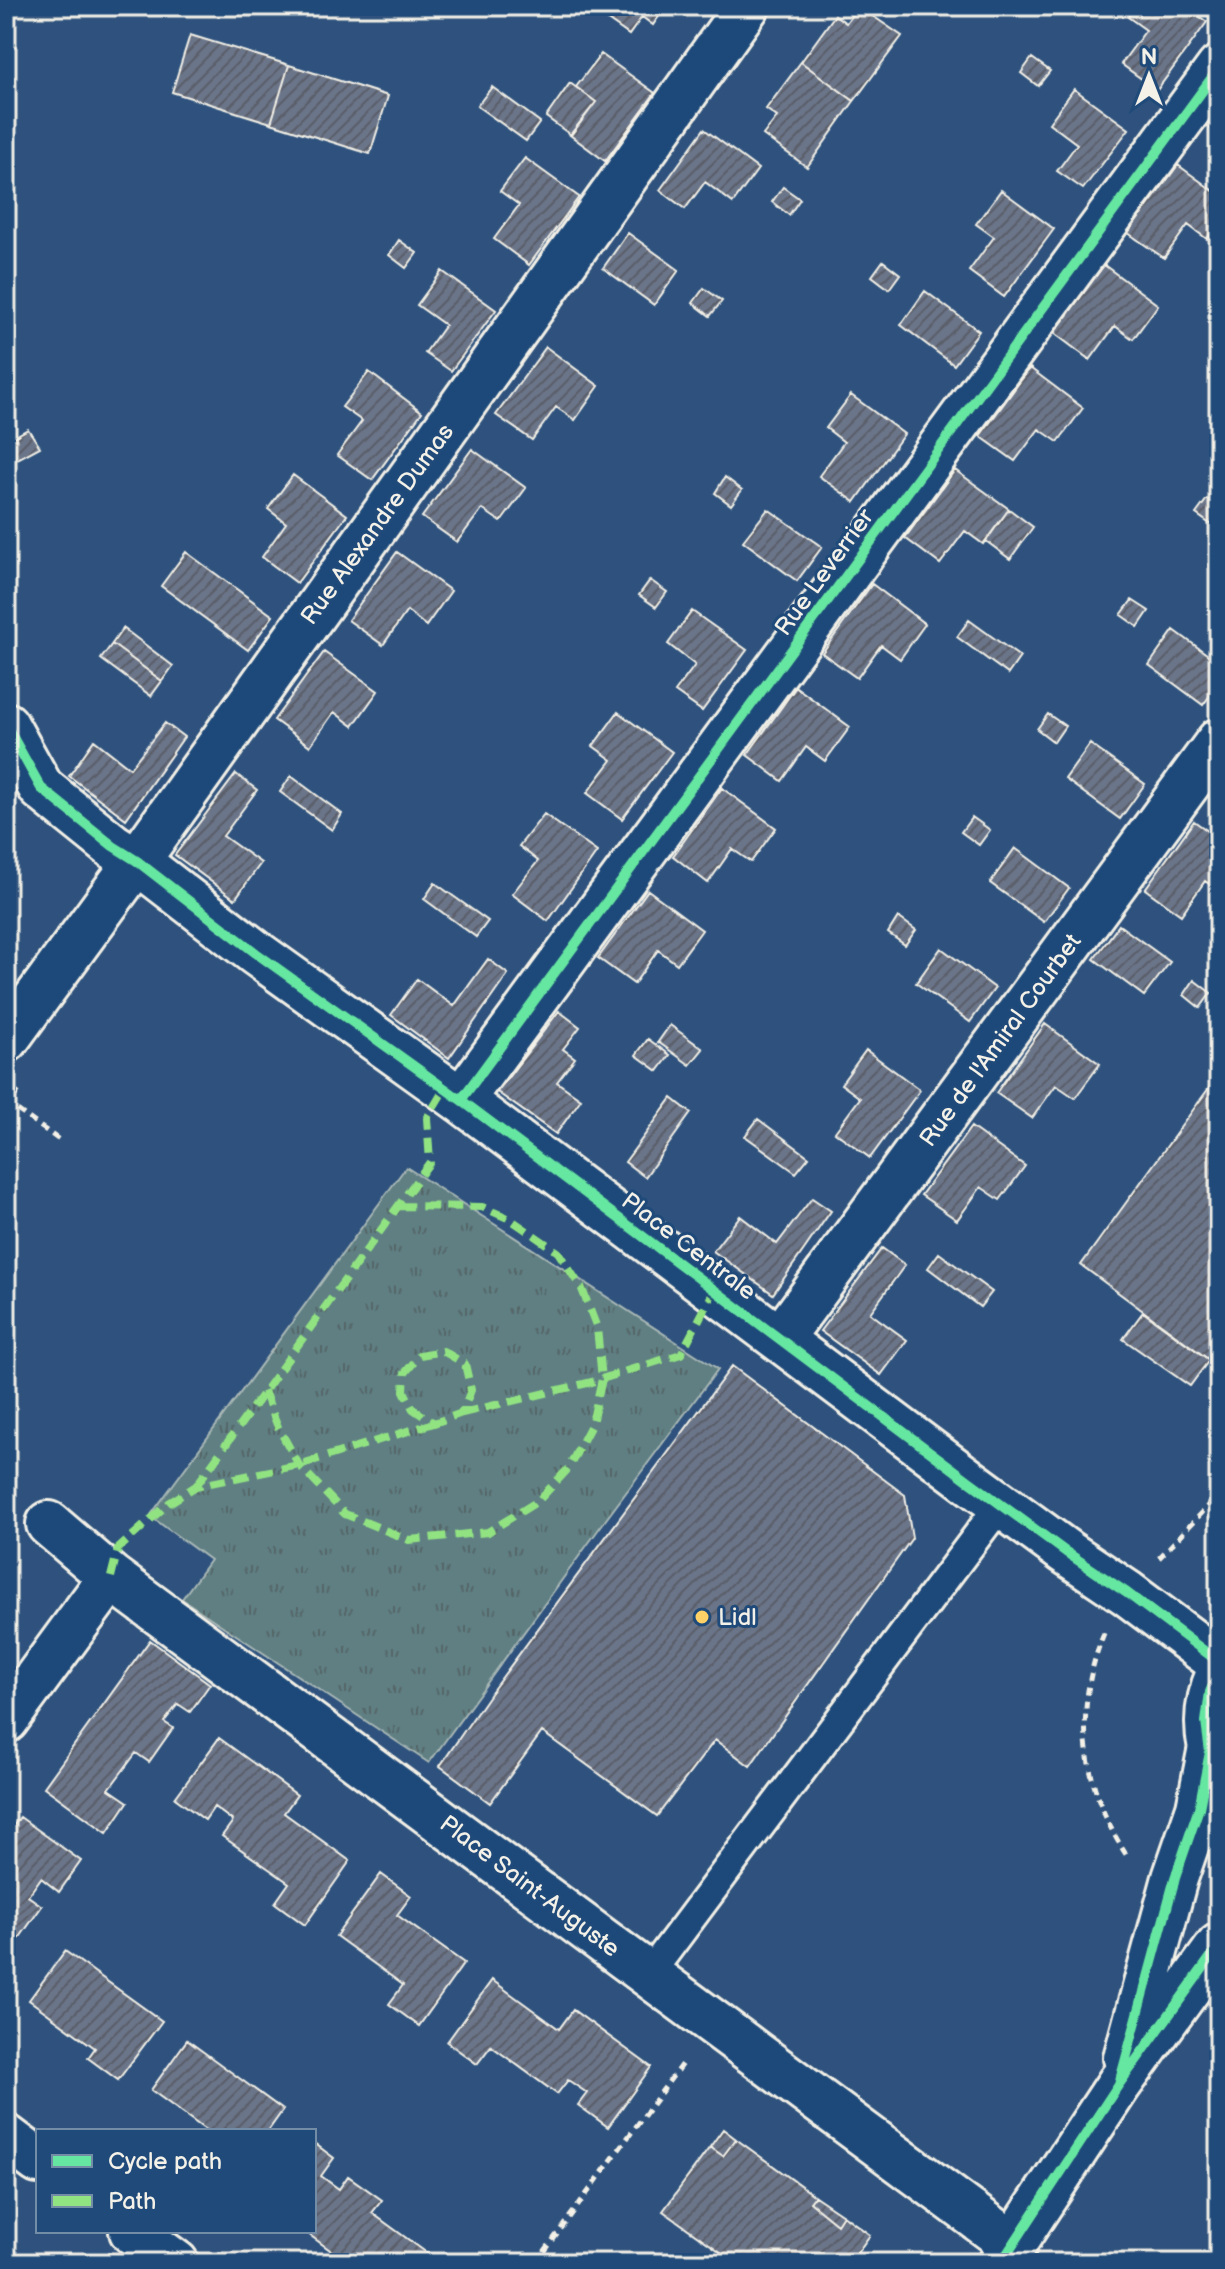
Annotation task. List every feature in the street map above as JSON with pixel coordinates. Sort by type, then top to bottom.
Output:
[{"type":"street","name":"Rue Alexandre Dumas","points":[[6,1040],[747,6]]},
{"type":"street","name":"Rue Leverrier","points":[[461,1100],[1219,68]]},
{"type":"street","name":"Place Centrale","points":[[6,725],[41,788],[113,846],[1219,1662]]},
{"type":"street","name":"Rue de l'Amiral Courbet","points":[[780,1339],[1219,741]]},
{"type":"street","name":"Place Saint-Auguste","points":[[49,1524],[111,1577],[713,2021],[1008,2254]]},
{"type":"street","points":[[6,1720],[111,1577]]},
{"type":"street","points":[[1119,2084],[1175,1878],[1214,1762],[1206,1722],[1210,1692],[1219,1673]]},
{"type":"street","points":[[1008,2254],[1119,2084],[1219,1946]]},
{"type":"street","points":[[6,2137],[36,2160]]},
{"type":"street","points":[[135,2233],[176,2263]]},
{"type":"lane","points":[[649,1974],[1001,1504]]},
{"type":"path","points":[[6,1102],[62,1142]]},
{"type":"path","points":[[1175,1878],[1132,1863],[1101,1811],[1085,1742],[1087,1698],[1103,1636],[1127,1593],[1219,1495]]},
{"type":"path","points":[[536,2263],[713,2021]]},
{"type":"green space","points":[[406,1167],[718,1369],[429,1763],[182,1599],[210,1560],[150,1516]]},
{"type":"building","points":[[588,6],[666,6],[653,25],[642,17],[629,35]]},
{"type":"building","points":[[858,6],[902,36],[854,101],[801,62],[835,15],[846,23]]},
{"type":"building","points":[[1135,6],[1185,6],[1207,22],[1157,90],[1121,64],[1146,30],[1128,17]]},
{"type":"building","points":[[190,35],[289,65],[271,123],[172,92]]},
{"type":"building","points":[[601,54],[655,93],[605,161],[570,135],[596,102],[576,87]]},
{"type":"building","points":[[1032,58],[1050,71],[1038,86],[1021,73]]},
{"type":"building","points":[[801,62],[854,101],[807,167],[763,135],[777,117],[766,109]]},
{"type":"building","points":[[289,65],[388,96],[370,154],[271,123]]},
{"type":"building","points":[[570,83],[596,102],[571,135],[546,117]]},
{"type":"building","points":[[492,87],[540,122],[526,141],[477,106]]},
{"type":"building","points":[[1074,89],[1129,129],[1083,189],[1057,171],[1077,144],[1049,123]]},
{"type":"building","points":[[1219,109],[1219,135],[1206,126]]},
{"type":"building","points":[[704,129],[758,169],[733,203],[705,182],[685,209],[660,190]]},
{"type":"building","points":[[525,158],[579,197],[529,265],[494,239],[519,205],[500,191]]},
{"type":"building","points":[[1178,165],[1219,195],[1219,223],[1207,239],[1188,225],[1164,258],[1128,233]]},
{"type":"building","points":[[783,187],[800,199],[789,215],[772,202]]},
{"type":"building","points":[[1001,190],[1054,229],[1004,297],[969,271],[994,237],[976,224]]},
{"type":"building","points":[[628,233],[679,270],[654,305],[603,268]]},
{"type":"building","points":[[399,240],[417,253],[406,268],[389,255]]},
{"type":"building","points":[[883,261],[900,274],[889,289],[872,276]]},
{"type":"building","points":[[1104,265],[1158,305],[1133,339],[1115,326],[1090,360],[1054,333]]},
{"type":"building","points":[[442,271],[496,310],[451,371],[425,353],[445,325],[417,305]]},
{"type":"building","points":[[704,288],[722,301],[710,316],[693,303]]},
{"type":"building","points":[[925,291],[979,331],[954,365],[901,325]]},
{"type":"building","points":[[546,347],[599,386],[575,420],[556,407],[532,440],[496,415]]},
{"type":"building","points":[[1030,368],[1083,408],[1058,442],[1039,429],[1015,461],[980,436]]},
{"type":"building","points":[[369,372],[422,412],[372,480],[337,455],[362,421],[342,407]]},
{"type":"building","points":[[851,395],[904,434],[855,502],[819,476],[844,442],[826,428]]},
{"type":"building","points":[[28,429],[40,447],[6,465],[6,441]]},
{"type":"building","points":[[472,449],[526,488],[501,522],[482,509],[457,542],[422,517]]},
{"type":"building","points":[[955,470],[1009,509],[983,544],[965,531],[940,564],[905,538]]},
{"type":"building","points":[[293,475],[347,515],[297,583],[262,557],[286,523],[268,509]]},
{"type":"building","points":[[725,477],[742,490],[731,505],[715,493]]},
{"type":"building","points":[[1207,499],[1219,507],[1219,518],[1213,526],[1196,514]]},
{"type":"building","points":[[768,509],[822,547],[797,581],[743,541]]},
{"type":"building","points":[[1009,509],[1033,527],[1010,559],[986,541]]},
{"type":"building","points":[[186,552],[273,616],[248,650],[161,586]]},
{"type":"building","points":[[397,552],[451,591],[426,626],[407,611],[383,645],[348,620]]},
{"type":"building","points":[[650,580],[667,592],[656,607],[639,595]]},
{"type":"building","points":[[872,584],[925,624],[900,659],[881,645],[857,678],[822,653]]},
{"type":"building","points":[[1132,600],[1149,611],[1138,627],[1121,615]]},
{"type":"building","points":[[692,611],[747,650],[702,711],[675,692],[695,665],[668,644]]},
{"type":"building","points":[[969,620],[1020,657],[1008,674],[957,637]]},
{"type":"building","points":[[123,628],[173,666],[162,681],[112,644]]},
{"type":"building","points":[[1174,630],[1219,663],[1219,683],[1203,705],[1149,665]]},
{"type":"building","points":[[112,644],[162,681],[151,696],[101,659]]},
{"type":"building","points":[[324,652],[378,691],[353,726],[334,712],[310,746],[274,720]]},
{"type":"building","points":[[796,687],[850,727],[825,761],[806,747],[782,781],[747,755]]},
{"type":"building","points":[[618,712],[672,752],[622,819],[587,793],[612,760],[593,746]]},
{"type":"building","points":[[1048,714],[1065,726],[1054,742],[1037,729]]},
{"type":"building","points":[[165,723],[184,737],[126,819],[69,776],[94,740],[130,768]]},
{"type":"building","points":[[1090,744],[1145,784],[1120,819],[1065,779]]},
{"type":"building","points":[[236,774],[257,790],[223,836],[261,863],[235,899],[175,855]]},
{"type":"building","points":[[291,776],[342,814],[332,830],[280,792]]},
{"type":"building","points":[[722,788],[776,828],[751,862],[732,849],[708,883],[673,856]]},
{"type":"building","points":[[544,814],[597,852],[548,921],[512,894],[538,861],[519,846]]},
{"type":"building","points":[[972,817],[990,830],[979,845],[961,832]]},
{"type":"building","points":[[1194,821],[1219,839],[1219,891],[1205,881],[1181,915],[1145,889]]},
{"type":"building","points":[[1015,848],[1069,888],[1044,922],[990,883]]},
{"type":"building","points":[[435,883],[488,921],[476,937],[424,899]]},
{"type":"building","points":[[648,890],[702,930],[677,964],[658,950],[634,984],[598,958]]},
{"type":"building","points":[[898,917],[916,930],[905,945],[888,933]]},
{"type":"building","points":[[1119,925],[1170,962],[1144,996],[1094,959]]},
{"type":"building","points":[[941,948],[995,988],[970,1022],[916,983]]},
{"type":"building","points":[[488,959],[508,974],[449,1058],[391,1015],[417,979],[454,1006]]},
{"type":"building","points":[[1194,980],[1211,993],[1200,1008],[1184,995]]},
{"type":"building","points":[[559,1011],[580,1027],[563,1049],[575,1058],[557,1082],[581,1099],[556,1134],[497,1092]]},
{"type":"building","points":[[1045,1024],[1100,1064],[1075,1098],[1056,1085],[1032,1118],[996,1093]]},
{"type":"building","points":[[670,1025],[703,1049],[690,1065],[658,1042]]},
{"type":"building","points":[[648,1039],[670,1055],[658,1071],[636,1055]]},
{"type":"building","points":[[866,1050],[920,1090],[870,1158],[835,1132],[860,1098],[841,1084]]},
{"type":"building","points":[[1219,1074],[1219,1367],[1081,1265]]},
{"type":"building","points":[[672,1098],[691,1113],[645,1177],[625,1162]]},
{"type":"building","points":[[758,1119],[809,1157],[796,1173],[745,1136]]},
{"type":"building","points":[[971,1127],[1025,1166],[1000,1200],[981,1187],[957,1220],[921,1195]]},
{"type":"building","points":[[812,1198],[831,1211],[773,1294],[713,1251],[740,1216],[777,1244]]},
{"type":"building","points":[[882,1248],[905,1265],[870,1313],[907,1340],[881,1375],[820,1331]]},
{"type":"building","points":[[939,1253],[992,1292],[980,1307],[928,1268]]},
{"type":"building","points":[[1143,1312],[1209,1360],[1190,1386],[1123,1339]]},
{"type":"building","name":"Lidl","points":[[732,1366],[905,1495],[912,1538],[750,1766],[715,1740],[657,1816],[542,1732],[490,1803],[440,1766]]},
{"type":"building","points":[[150,1640],[210,1684],[190,1712],[178,1704],[164,1722],[173,1728],[149,1762],[136,1753],[109,1789],[128,1802],[107,1833],[44,1787]]},
{"type":"building","points":[[219,1738],[297,1795],[284,1813],[350,1861],[305,1925],[275,1903],[289,1883],[222,1836],[233,1821],[214,1807],[205,1820],[175,1798]]},
{"type":"building","points":[[20,1817],[81,1861],[59,1892],[41,1878],[28,1896],[42,1906],[18,1940],[6,1931],[6,1836]]},
{"type":"building","points":[[381,1874],[411,1896],[397,1915],[464,1963],[419,2026],[389,2004],[403,1985],[336,1936]]},
{"type":"building","points":[[65,1951],[162,2021],[118,2080],[88,2058],[95,2048],[29,2000]]},
{"type":"building","points":[[492,1980],[559,2029],[573,2010],[651,2067],[608,2127],[578,2105],[587,2093],[568,2080],[557,2094],[491,2046],[477,2064],[447,2042]]},
{"type":"building","points":[[187,2040],[283,2110],[269,2129],[204,2129],[151,2090]]},
{"type":"building","points":[[723,2129],[736,2139],[723,2156],[710,2147]]},
{"type":"building","points":[[736,2139],[815,2196],[810,2202],[837,2224],[843,2215],[870,2235],[850,2263],[714,2263],[722,2253],[663,2211],[710,2147],[723,2156]]},
{"type":"building","points":[[316,2144],[334,2158],[321,2176],[339,2189],[348,2176],[382,2200],[372,2213],[438,2261],[348,2263],[307,2233],[316,2233]]},
{"type":"building","points":[[815,2196],[843,2215],[837,2224],[810,2202]]},
{"type":"building","points":[[11,2251],[27,2263],[6,2263]]},
{"type":"marked path","points":[[196,1486],[430,1162],[427,1118],[445,1088]]},
{"type":"marked path","points":[[264,1391],[278,1427],[299,1465],[345,1514],[409,1540],[488,1532],[538,1501],[568,1469],[592,1423],[602,1379],[597,1328],[582,1289],[558,1252],[510,1219],[482,1207],[398,1206]]},
{"type":"marked path","points":[[462,1413],[592,1382],[681,1354],[715,1289]]},
{"type":"marked path","points":[[443,1351],[465,1364],[471,1390],[462,1413],[434,1423],[413,1409],[404,1391],[405,1373],[420,1355],[443,1351]]},
{"type":"marked path","points":[[111,1577],[118,1549],[169,1503],[196,1486],[299,1465],[434,1423]]},
{"type":"cycle path","points":[[461,1100],[1219,68]]},
{"type":"cycle path","points":[[6,725],[41,788],[113,846],[461,1100],[969,1481],[1219,1662]]},
{"type":"cycle path","points":[[1119,2084],[1175,1878],[1199,1808],[1210,1752],[1206,1722],[1210,1692],[1219,1673]]},
{"type":"cycle path","points":[[1001,2263],[1119,2084],[1219,1946]]},
{"type":"place","name":"Lidl","points":[[702,1617]]}]
